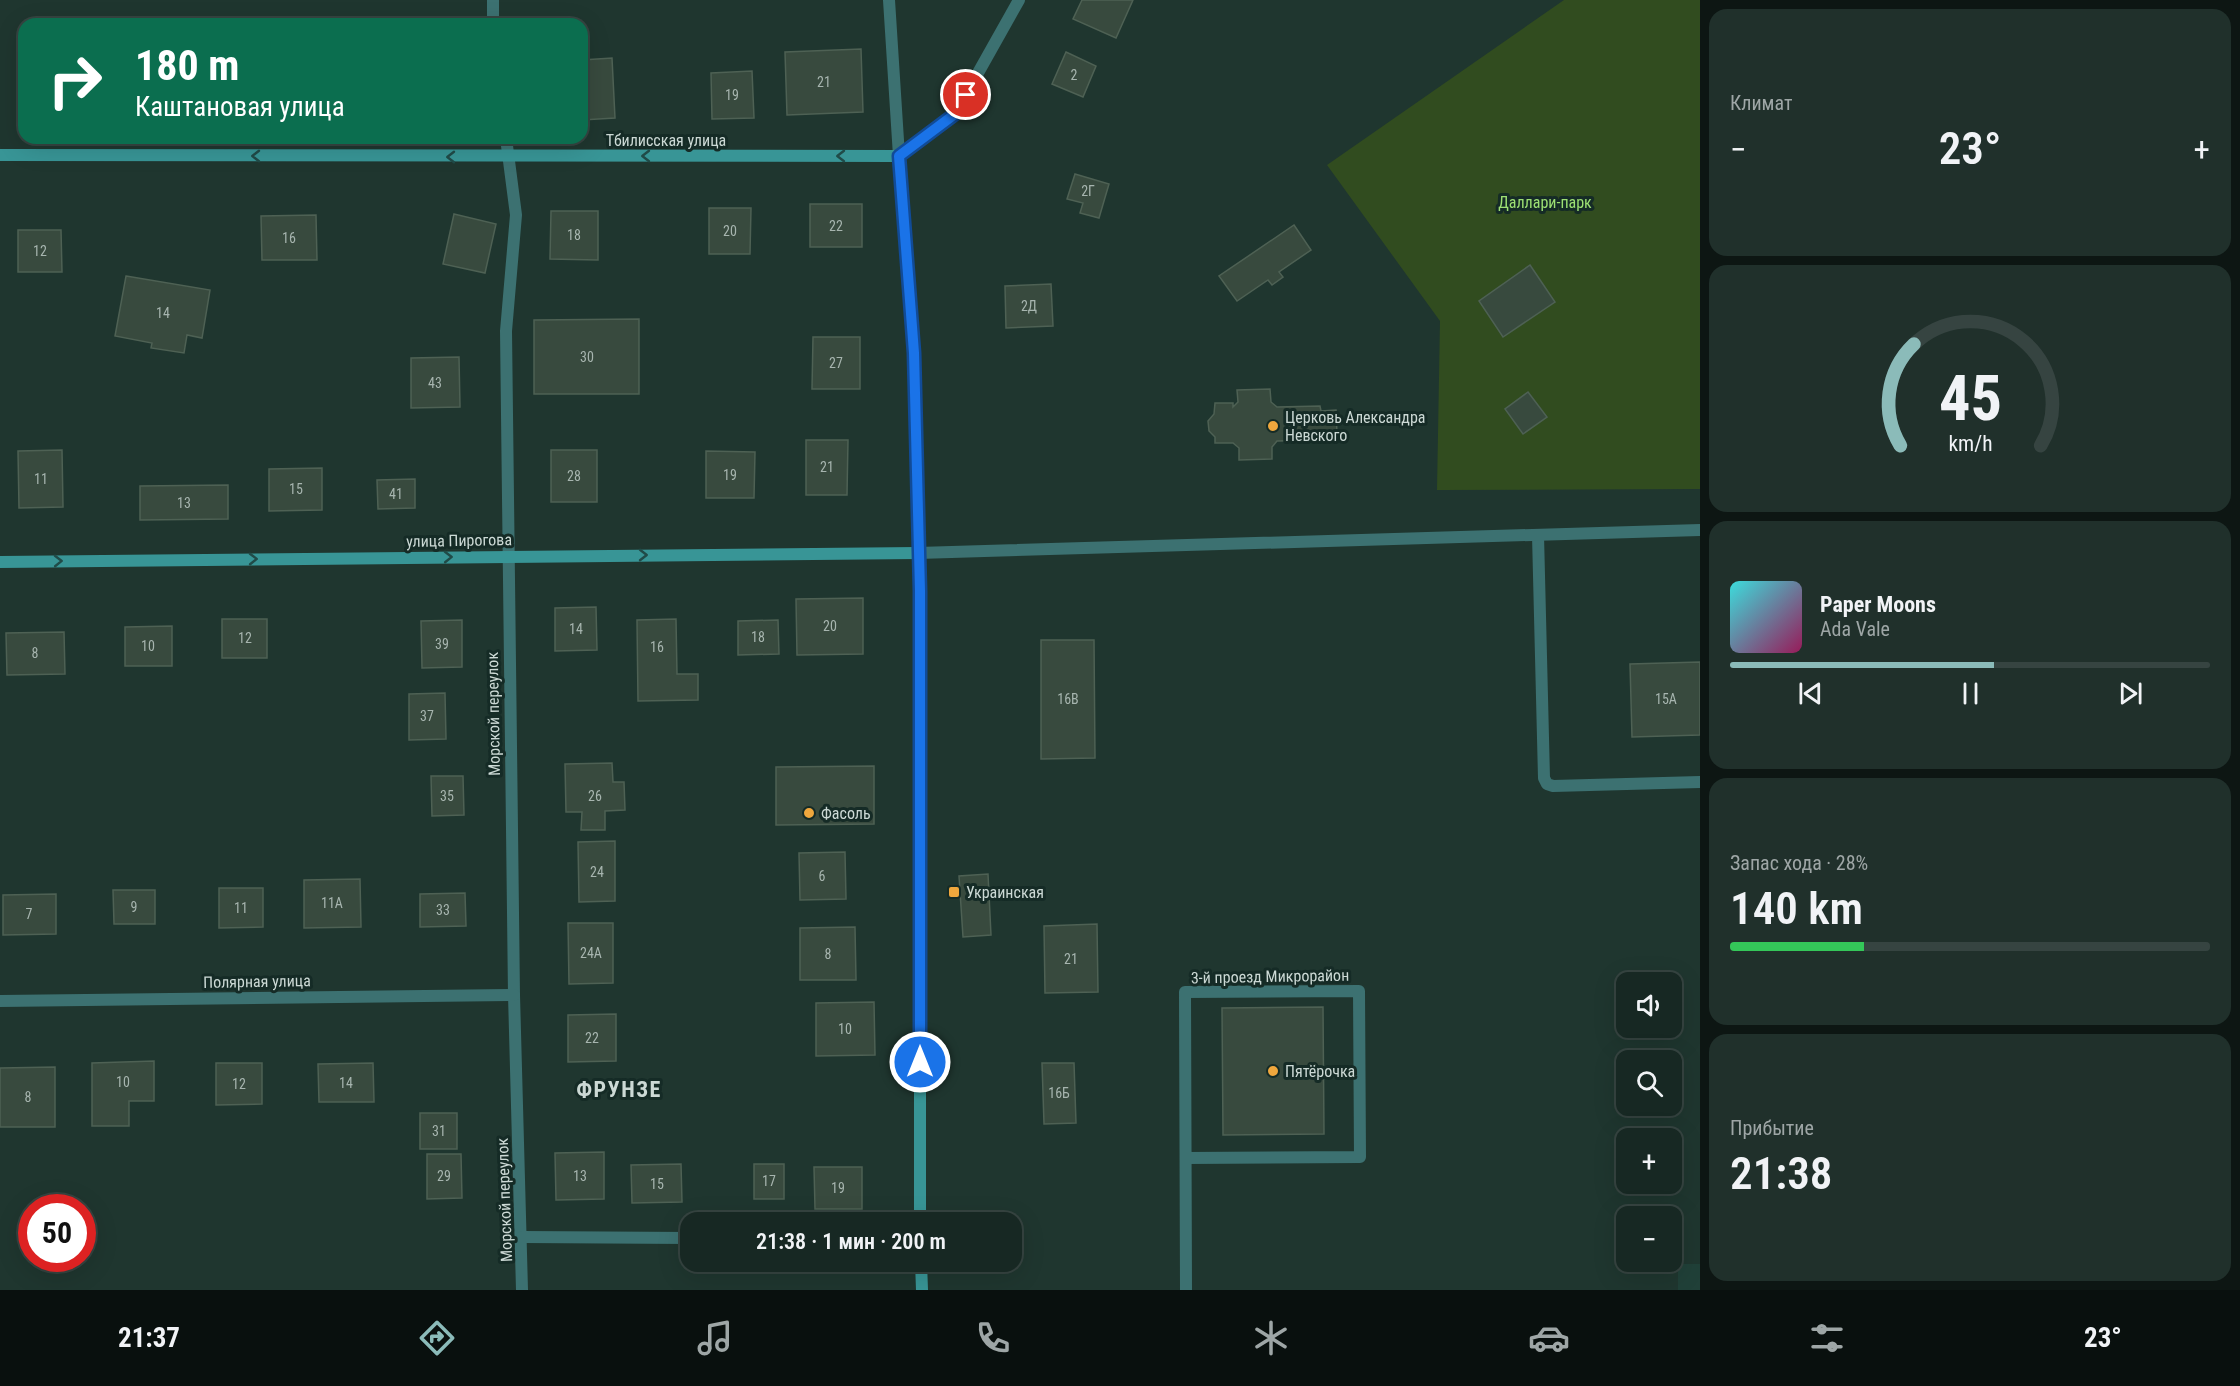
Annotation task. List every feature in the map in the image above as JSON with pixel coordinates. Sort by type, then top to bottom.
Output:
[{"type":"main road","name":"Тбилисская улица","points":[[0,155],[899,156]]},
{"type":"main road","points":[[899,156],[914,353],[918,553],[920,1212]]},
{"type":"main road","name":"улица Пирогова","points":[[0,562],[918,553]]},
{"type":"main road","points":[[921,1272],[922,1290]]},
{"type":"street","points":[[493,0],[493,18]]},
{"type":"street","points":[[889,0],[899,156]]},
{"type":"street","points":[[899,156],[955,114],[1018,0]]},
{"type":"street","name":"Морской переулок","points":[[507,144],[516,216],[506,332],[514,995],[522,1290]]},
{"type":"street","points":[[918,553],[1700,530]]},
{"type":"street","points":[[1538,535],[1544,778],[1547,784],[1553,786],[1700,782]]},
{"type":"street","name":"3-й проезд Микрорайон","points":[[1186,1158],[1360,1157],[1359,991],[1185,992],[1186,1290]]},
{"type":"street","name":"Полярная улица","points":[[0,1001],[514,995]]},
{"type":"street","points":[[522,1237],[680,1238]]},
{"type":"shaded area","points":[[1682,1264],[1700,1264],[1700,1290],[1678,1290],[1678,1272],[1682,1272]]},
{"type":"green space","name":"Даллари-парк","points":[[1564,0],[1700,0],[1700,489],[1437,490],[1440,321],[1327,165]]},
{"type":"building","points":[[1082,0],[1133,0],[1116,38],[1073,19]]},
{"type":"building","points":[[861,49],[863,112],[787,115],[785,52]]},
{"type":"building","points":[[1066,52],[1096,66],[1083,97],[1052,84]]},
{"type":"building","points":[[612,58],[615,118],[588,120],[588,60]]},
{"type":"building","points":[[752,71],[754,118],[712,119],[711,73]]},
{"type":"building","points":[[1075,174],[1109,184],[1099,218],[1080,213],[1083,203],[1067,199]]},
{"type":"building","points":[[810,204],[862,204],[862,247],[810,247]]},
{"type":"building","points":[[709,208],[751,208],[750,254],[709,254]]},
{"type":"building","points":[[551,211],[598,211],[598,260],[550,259]]},
{"type":"building","points":[[454,214],[496,224],[485,273],[443,264]]},
{"type":"building","points":[[316,215],[317,260],[262,260],[261,216]]},
{"type":"building","points":[[1294,225],[1311,250],[1279,272],[1283,277],[1272,285],[1268,280],[1237,301],[1219,276]]},
{"type":"building","points":[[18,230],[61,230],[62,272],[18,272]]},
{"type":"building","points":[[1530,265],[1555,302],[1503,337],[1479,301]]},
{"type":"building","points":[[126,276],[210,290],[202,338],[187,335],[184,353],[151,348],[152,343],[115,336]]},
{"type":"building","points":[[1051,284],[1053,326],[1006,328],[1005,286]]},
{"type":"building","points":[[639,319],[639,394],[534,394],[534,320]]},
{"type":"building","points":[[813,337],[860,337],[860,389],[812,389]]},
{"type":"building","points":[[459,357],[460,407],[411,408],[411,358]]},
{"type":"building","name":"Церковь Александра Невского","points":[[1270,389],[1271,402],[1277,407],[1320,406],[1321,411],[1336,410],[1337,434],[1321,435],[1321,440],[1277,441],[1272,447],[1272,459],[1239,460],[1239,448],[1233,443],[1215,443],[1215,437],[1209,431],[1208,421],[1214,414],[1215,403],[1233,403],[1233,407],[1238,402],[1237,390]]},
{"type":"building","points":[[1528,392],[1547,417],[1523,434],[1505,409]]},
{"type":"building","points":[[806,440],[848,440],[847,495],[806,495]]},
{"type":"building","points":[[62,450],[63,507],[19,508],[18,451]]},
{"type":"building","points":[[551,450],[597,450],[597,502],[551,502]]},
{"type":"building","points":[[706,451],[755,452],[754,498],[706,498]]},
{"type":"building","points":[[322,468],[322,510],[269,511],[269,469]]},
{"type":"building","points":[[415,479],[415,508],[378,509],[377,480]]},
{"type":"building","points":[[228,485],[228,519],[140,520],[140,486]]},
{"type":"building","points":[[863,598],[863,654],[797,655],[796,599]]},
{"type":"building","points":[[596,607],[597,650],[555,651],[555,608]]},
{"type":"building","points":[[222,619],[267,619],[267,658],[222,658]]},
{"type":"building","points":[[676,619],[677,674],[698,674],[698,700],[638,701],[637,620]]},
{"type":"building","points":[[462,620],[462,667],[422,668],[421,621]]},
{"type":"building","points":[[778,620],[779,654],[738,655],[738,621]]},
{"type":"building","points":[[172,626],[172,666],[125,666],[125,627]]},
{"type":"building","points":[[64,632],[65,674],[7,675],[6,633]]},
{"type":"building","points":[[1041,640],[1094,640],[1095,758],[1041,759]]},
{"type":"building","points":[[1700,662],[1700,735],[1632,737],[1630,664]]},
{"type":"building","points":[[445,693],[446,739],[409,740],[409,694]]},
{"type":"building","points":[[612,763],[613,782],[624,782],[625,810],[605,811],[605,830],[581,830],[582,812],[566,812],[565,764]]},
{"type":"building","points":[[874,766],[874,824],[776,825],[776,767]]},
{"type":"building","points":[[431,776],[463,776],[464,815],[432,816]]},
{"type":"building","points":[[615,841],[615,901],[579,902],[578,842]]},
{"type":"building","points":[[845,852],[846,899],[800,900],[799,853]]},
{"type":"building","points":[[988,874],[991,935],[963,937],[959,876]]},
{"type":"building","points":[[360,879],[361,927],[304,928],[304,880]]},
{"type":"building","points":[[219,888],[263,888],[263,927],[219,928]]},
{"type":"building","points":[[113,890],[155,890],[155,924],[114,924]]},
{"type":"building","points":[[465,893],[466,926],[420,927],[420,894]]},
{"type":"building","points":[[56,894],[56,934],[3,935],[3,895]]},
{"type":"building","points":[[568,923],[613,923],[613,983],[569,984]]},
{"type":"building","points":[[1097,924],[1098,992],[1045,993],[1044,926]]},
{"type":"building","points":[[855,927],[856,980],[800,980],[800,928]]},
{"type":"building","points":[[874,1002],[875,1055],[816,1056],[816,1003]]},
{"type":"building","name":"Пятёрочка","points":[[1323,1007],[1324,1134],[1223,1135],[1222,1008]]},
{"type":"building","points":[[616,1014],[616,1061],[568,1062],[568,1015]]},
{"type":"building","points":[[154,1061],[154,1101],[129,1101],[129,1126],[92,1126],[92,1063]]},
{"type":"building","points":[[216,1063],[262,1063],[262,1104],[216,1105]]},
{"type":"building","points":[[373,1063],[374,1102],[319,1102],[318,1064]]},
{"type":"building","points":[[1042,1063],[1074,1063],[1076,1123],[1044,1124]]},
{"type":"building","points":[[55,1067],[55,1127],[0,1127],[0,1068]]},
{"type":"building","points":[[420,1113],[457,1113],[457,1149],[420,1149]]},
{"type":"building","points":[[604,1152],[604,1199],[556,1200],[555,1153]]},
{"type":"building","points":[[427,1154],[461,1154],[462,1198],[427,1199]]},
{"type":"building","points":[[681,1164],[682,1202],[632,1203],[631,1165]]},
{"type":"building","points":[[754,1164],[784,1164],[784,1199],[754,1199]]},
{"type":"building","points":[[814,1167],[862,1167],[862,1209],[815,1209]]},
{"type":"place","name":"Церковь Александра Невского","points":[[1273,426]]},
{"type":"place","name":"Фасоль","points":[[809,813]]},
{"type":"place","name":"Украинская","points":[[954,892]]},
{"type":"place","name":"Пятёрочка","points":[[1273,1071]]},
{"type":"district","name":"ФРУНЗЕ","points":[[619,1089]]},
{"type":"route","points":[[920,1062],[920,591],[914,353],[899,156],[955,114],[966,95]]}]
